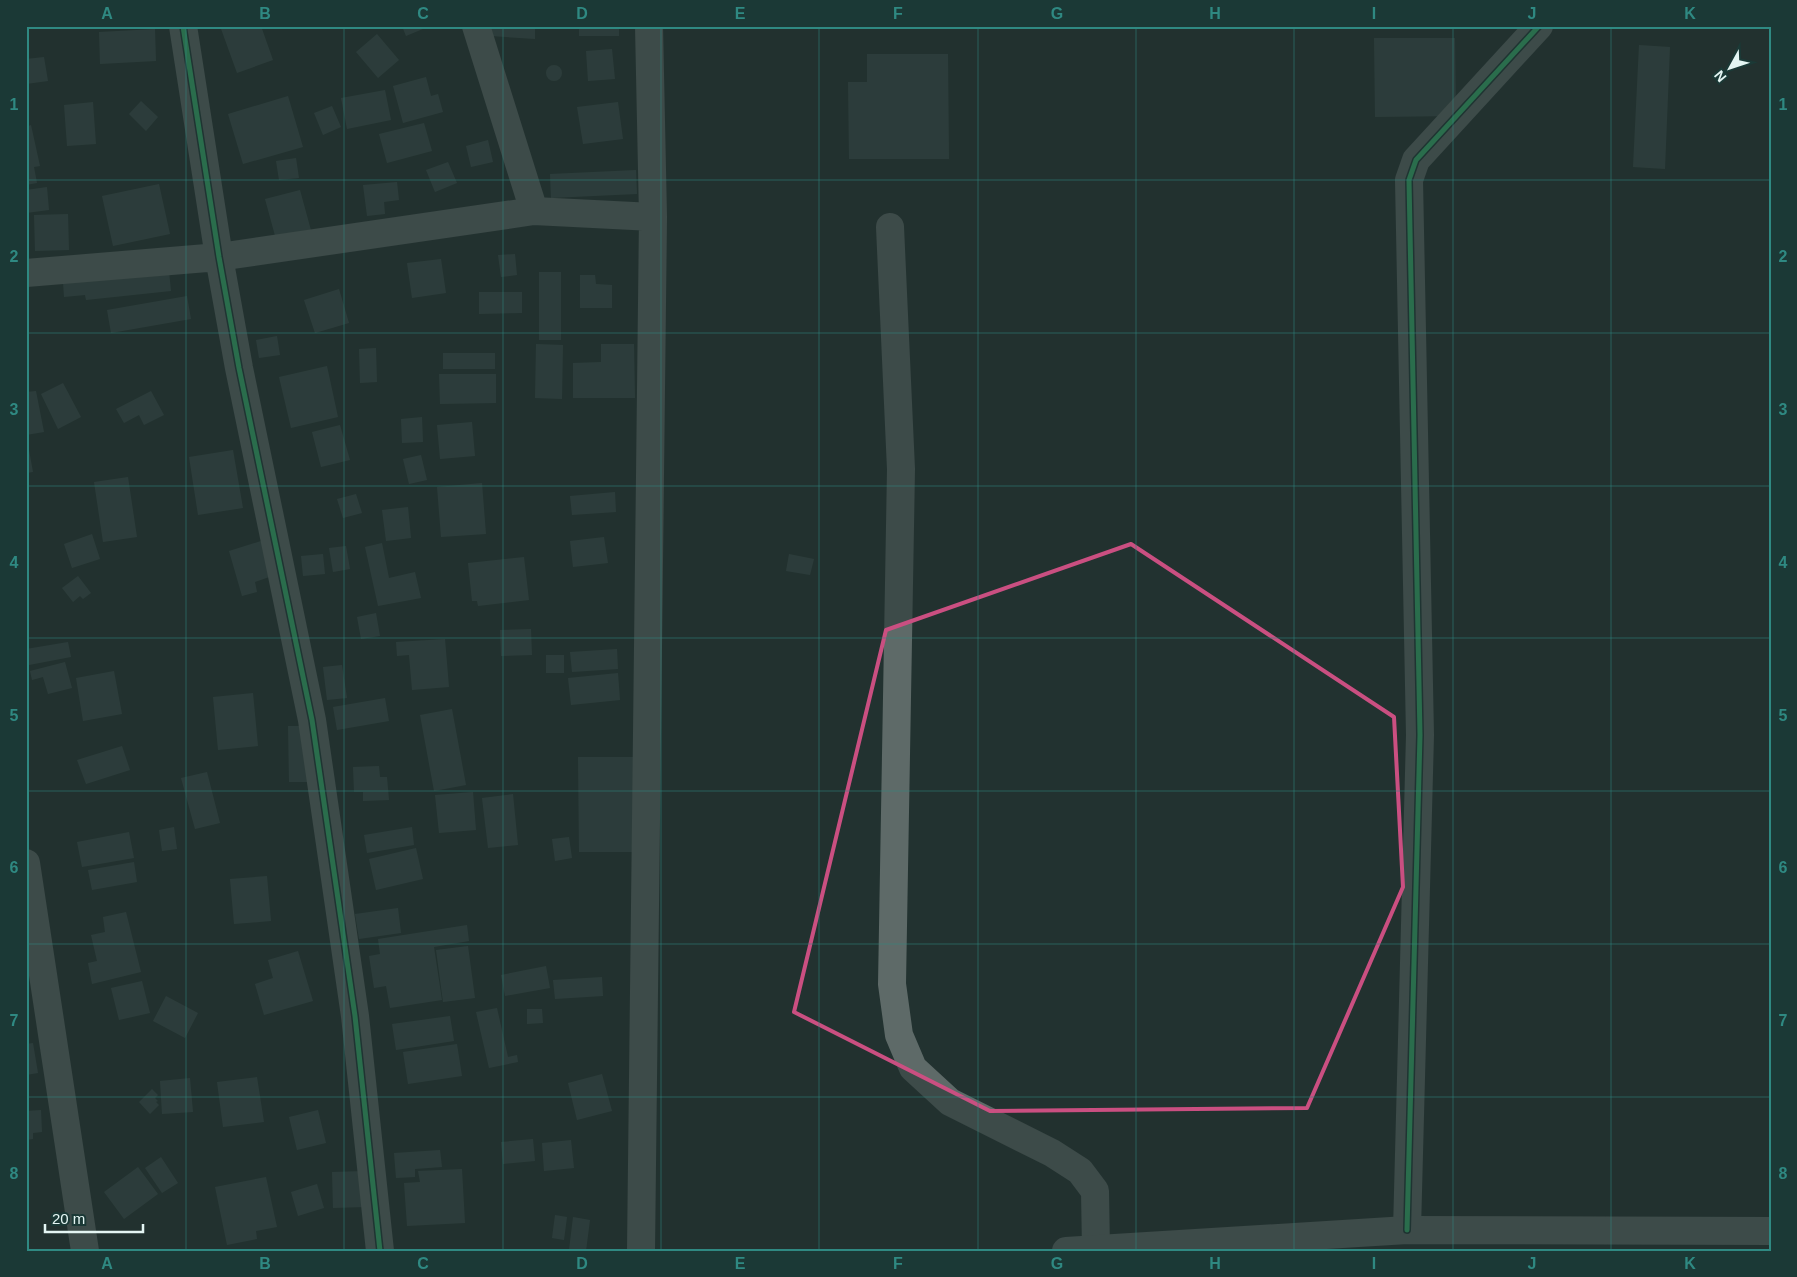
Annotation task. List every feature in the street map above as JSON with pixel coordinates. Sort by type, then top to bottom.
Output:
[{"type":"street","points":[[183,26],[219,257],[239,368],[316,746],[355,1016],[380,1251]]},
{"type":"street","points":[[476,26],[534,210]]},
{"type":"street","points":[[641,1251],[653,217],[649,26]]},
{"type":"street","points":[[1407,1230],[1420,735],[1409,180],[1416,160],[1539,26]]},
{"type":"street","points":[[26,273],[219,257],[534,210],[653,217]]},
{"type":"street","points":[[890,227],[901,469],[892,984],[899,1035],[913,1068],[950,1102],[1052,1154],[1080,1171],[1096,1191],[1096,1249]]},
{"type":"street","points":[[26,863],[86,1251]]},
{"type":"street","points":[[1066,1251],[1407,1230],[1771,1231]]},
{"type":"highlighted area","points":[[1131,544],[1394,717],[1403,887],[1307,1108],[990,1111],[794,1012],[886,630]]},
{"type":"building","points":[[220,26],[261,26],[273,60],[237,73]]},
{"type":"building","points":[[402,26],[430,26],[406,36]]},
{"type":"building","points":[[491,26],[535,26],[535,39],[491,36]]},
{"type":"building","points":[[579,26],[619,26],[619,36],[579,36]]},
{"type":"building","points":[[155,29],[156,61],[100,64],[99,32]]},
{"type":"building","points":[[377,34],[399,60],[378,78],[356,52]]},
{"type":"building","points":[[1374,38],[1455,38],[1456,116],[1375,117]]},
{"type":"building","points":[[1639,45],[1670,47],[1665,169],[1633,167]]},
{"type":"building","points":[[612,49],[615,79],[588,81],[586,51]]},
{"type":"building","points":[[867,54],[948,54],[949,159],[849,159],[848,82],[867,82]]},
{"type":"building","points":[[44,57],[48,81],[26,84],[26,59]]},
{"type":"building","points":[[551,65],[557,65],[562,70],[560,79],[551,81],[546,76],[546,70]]},
{"type":"building","points":[[426,77],[431,96],[438,94],[443,112],[403,123],[393,86]]},
{"type":"building","points":[[385,90],[391,120],[347,129],[341,98]]},
{"type":"building","points":[[288,96],[303,147],[243,164],[228,114]]},
{"type":"building","points":[[141,101],[158,117],[146,131],[129,114]]},
{"type":"building","points":[[93,102],[96,144],[67,146],[64,105]]},
{"type":"building","points":[[618,102],[623,139],[583,144],[577,107]]},
{"type":"building","points":[[332,106],[341,127],[323,135],[314,113]]},
{"type":"building","points":[[424,123],[432,151],[387,163],[379,134]]},
{"type":"building","points":[[31,125],[40,166],[34,167],[37,183],[26,185],[26,127]]},
{"type":"building","points":[[488,140],[493,162],[471,167],[466,146]]},
{"type":"building","points":[[296,158],[299,178],[279,180],[276,161]]},
{"type":"building","points":[[448,162],[457,183],[435,192],[426,170]]},
{"type":"building","points":[[636,170],[637,194],[551,198],[550,174]]},
{"type":"building","points":[[397,182],[399,200],[384,202],[385,214],[367,216],[363,185]]},
{"type":"building","points":[[159,184],[170,234],[113,246],[102,196]]},
{"type":"building","points":[[47,187],[49,210],[26,213],[26,190]]},
{"type":"building","points":[[300,190],[312,234],[277,243],[265,199]]},
{"type":"building","points":[[68,214],[69,250],[35,251],[34,215]]},
{"type":"building","points":[[515,254],[517,275],[501,277],[498,255]]},
{"type":"building","points":[[441,259],[446,293],[412,298],[407,263]]},
{"type":"building","points":[[169,271],[171,291],[86,300],[85,295],[64,297],[63,282]]},
{"type":"building","points":[[539,272],[561,272],[561,340],[539,340]]},
{"type":"building","points":[[580,275],[595,275],[596,284],[612,285],[612,308],[580,308]]},
{"type":"building","points":[[339,289],[349,323],[315,333],[304,300]]},
{"type":"building","points":[[479,292],[522,292],[522,313],[479,314]]},
{"type":"building","points":[[187,296],[191,319],[111,333],[107,310]]},
{"type":"building","points":[[277,336],[280,355],[259,358],[256,340]]},
{"type":"building","points":[[536,344],[563,345],[562,399],[535,398]]},
{"type":"building","points":[[601,344],[634,344],[635,398],[573,398],[573,363],[601,362]]},
{"type":"building","points":[[376,348],[377,382],[360,383],[359,349]]},
{"type":"building","points":[[443,353],[495,353],[495,369],[443,369]]},
{"type":"building","points":[[327,366],[338,417],[291,428],[279,377]]},
{"type":"building","points":[[439,374],[496,374],[496,403],[440,404]]},
{"type":"building","points":[[63,383],[81,417],[58,429],[41,394]]},
{"type":"building","points":[[36,391],[44,432],[26,435],[26,392]]},
{"type":"building","points":[[151,391],[164,415],[144,425],[139,415],[124,423],[116,409]]},
{"type":"building","points":[[422,417],[423,442],[402,443],[401,419]]},
{"type":"building","points":[[472,422],[475,456],[440,459],[437,425]]},
{"type":"building","points":[[340,425],[350,460],[321,467],[312,432]]},
{"type":"building","points":[[29,450],[33,472],[26,473],[26,451]]},
{"type":"building","points":[[233,450],[243,508],[198,515],[189,457]]},
{"type":"building","points":[[421,455],[427,480],[409,484],[403,459]]},
{"type":"building","points":[[128,477],[137,537],[103,542],[94,482]]},
{"type":"building","points":[[482,483],[486,534],[441,537],[437,487]]},
{"type":"building","points":[[615,492],[616,512],[572,515],[570,496]]},
{"type":"building","points":[[356,494],[362,513],[343,518],[337,499]]},
{"type":"building","points":[[408,507],[411,538],[386,541],[382,510]]},
{"type":"building","points":[[92,534],[100,559],[72,568],[64,544]]},
{"type":"building","points":[[604,537],[608,563],[573,567],[570,541]]},
{"type":"building","points":[[261,541],[272,576],[255,582],[257,592],[242,596],[229,551]]},
{"type":"building","points":[[382,543],[389,578],[415,572],[421,598],[378,606],[365,547]]},
{"type":"building","points":[[346,546],[350,569],[333,572],[329,548]]},
{"type":"building","points":[[323,554],[325,574],[303,576],[301,556]]},
{"type":"building","points":[[789,554],[814,559],[810,575],[786,571]]},
{"type":"building","points":[[524,557],[529,600],[478,606],[477,601],[472,601],[468,563]]},
{"type":"building","points":[[78,576],[91,593],[83,599],[80,596],[73,602],[62,588]]},
{"type":"building","points":[[376,613],[380,636],[361,639],[357,617]]},
{"type":"building","points":[[531,629],[532,655],[501,656],[500,630]]},
{"type":"building","points":[[445,639],[449,687],[412,690],[409,655],[397,656],[396,642]]},
{"type":"building","points":[[68,642],[71,657],[29,665],[26,649]]},
{"type":"building","points":[[617,649],[618,669],[572,672],[570,652]]},
{"type":"building","points":[[546,655],[564,655],[564,673],[546,673]]},
{"type":"building","points":[[65,662],[72,688],[48,694],[43,677],[32,680],[30,671]]},
{"type":"building","points":[[342,665],[347,698],[327,700],[323,667]]},
{"type":"building","points":[[114,671],[122,714],[83,721],[76,678]]},
{"type":"building","points":[[618,673],[620,700],[571,705],[568,678]]},
{"type":"building","points":[[253,693],[258,746],[218,750],[213,697]]},
{"type":"building","points":[[385,698],[389,721],[337,730],[333,707]]},
{"type":"building","points":[[452,709],[466,785],[434,791],[420,715]]},
{"type":"building","points":[[288,726],[308,726],[309,782],[289,782]]},
{"type":"building","points":[[122,746],[130,770],[86,784],[77,760]]},
{"type":"building","points":[[578,757],[639,757],[640,852],[579,852]]},
{"type":"building","points":[[379,766],[380,777],[387,777],[389,800],[363,801],[363,792],[354,792],[353,767]]},
{"type":"building","points":[[207,772],[220,823],[195,829],[181,778]]},
{"type":"building","points":[[473,792],[476,830],[439,833],[435,795]]},
{"type":"building","points":[[513,794],[518,845],[488,848],[482,798]]},
{"type":"building","points":[[174,827],[177,849],[162,851],[159,830]]},
{"type":"building","points":[[412,827],[414,845],[367,853],[364,835]]},
{"type":"building","points":[[129,832],[134,858],[82,867],[77,842]]},
{"type":"building","points":[[569,837],[572,858],[555,861],[552,839]]},
{"type":"building","points":[[416,848],[423,879],[376,890],[369,859]]},
{"type":"building","points":[[134,862],[137,882],[92,890],[88,870]]},
{"type":"building","points":[[267,876],[271,921],[234,924],[230,879]]},
{"type":"building","points":[[398,908],[401,933],[359,939],[355,914]]},
{"type":"building","points":[[126,912],[141,972],[92,984],[88,963],[97,961],[91,935],[105,932],[103,917]]},
{"type":"building","points":[[467,925],[469,941],[434,947],[442,1000],[390,1008],[386,986],[374,988],[369,956],[380,954],[378,939]]},
{"type":"building","points":[[468,946],[475,998],[443,1002],[436,950]]},
{"type":"building","points":[[298,951],[313,1001],[264,1015],[255,984],[273,978],[268,960]]},
{"type":"building","points":[[546,966],[550,988],[505,996],[501,975]]},
{"type":"building","points":[[602,977],[603,996],[555,999],[553,980]]},
{"type":"building","points":[[142,981],[150,1013],[119,1020],[111,988]]},
{"type":"building","points":[[166,996],[198,1013],[185,1038],[153,1021]]},
{"type":"building","points":[[497,1008],[508,1057],[517,1055],[518,1062],[489,1068],[476,1012]]},
{"type":"building","points":[[527,1009],[542,1009],[543,1023],[527,1024]]},
{"type":"building","points":[[450,1016],[454,1041],[396,1050],[392,1024]]},
{"type":"building","points":[[33,1043],[38,1073],[26,1075],[26,1044]]},
{"type":"building","points":[[457,1044],[462,1076],[408,1084],[403,1052]]},
{"type":"building","points":[[602,1074],[612,1111],[577,1120],[568,1083]]},
{"type":"building","points":[[257,1077],[264,1122],[223,1127],[217,1082]]},
{"type":"building","points":[[190,1078],[193,1112],[162,1114],[160,1081]]},
{"type":"building","points":[[152,1089],[158,1095],[155,1098],[159,1105],[150,1114],[139,1102]]},
{"type":"building","points":[[41,1110],[42,1132],[33,1133],[33,1139],[26,1140],[26,1111]]},
{"type":"building","points":[[318,1110],[326,1143],[297,1150],[289,1117]]},
{"type":"building","points":[[533,1139],[535,1161],[503,1164],[501,1142]]},
{"type":"building","points":[[571,1140],[574,1168],[544,1171],[542,1143]]},
{"type":"building","points":[[440,1150],[442,1167],[415,1169],[415,1177],[396,1178],[394,1153]]},
{"type":"building","points":[[161,1157],[178,1183],[162,1193],[145,1168]]},
{"type":"building","points":[[138,1167],[158,1194],[124,1219],[104,1192]]},
{"type":"building","points":[[462,1169],[465,1223],[407,1226],[404,1183],[420,1182],[418,1171]]},
{"type":"building","points":[[364,1171],[365,1207],[333,1208],[332,1172]]},
{"type":"building","points":[[266,1177],[277,1227],[256,1231],[257,1239],[227,1245],[215,1187]]},
{"type":"building","points":[[317,1184],[324,1208],[298,1216],[291,1192]]},
{"type":"building","points":[[555,1215],[567,1217],[564,1240],[552,1238]]},
{"type":"building","points":[[573,1217],[590,1220],[586,1251],[569,1250]]},
{"type":"cycle path","points":[[183,26],[219,257],[239,368],[312,720],[355,1016],[380,1251]]},
{"type":"cycle path","points":[[1407,1230],[1420,735],[1409,180],[1416,160],[1539,26]]}]
